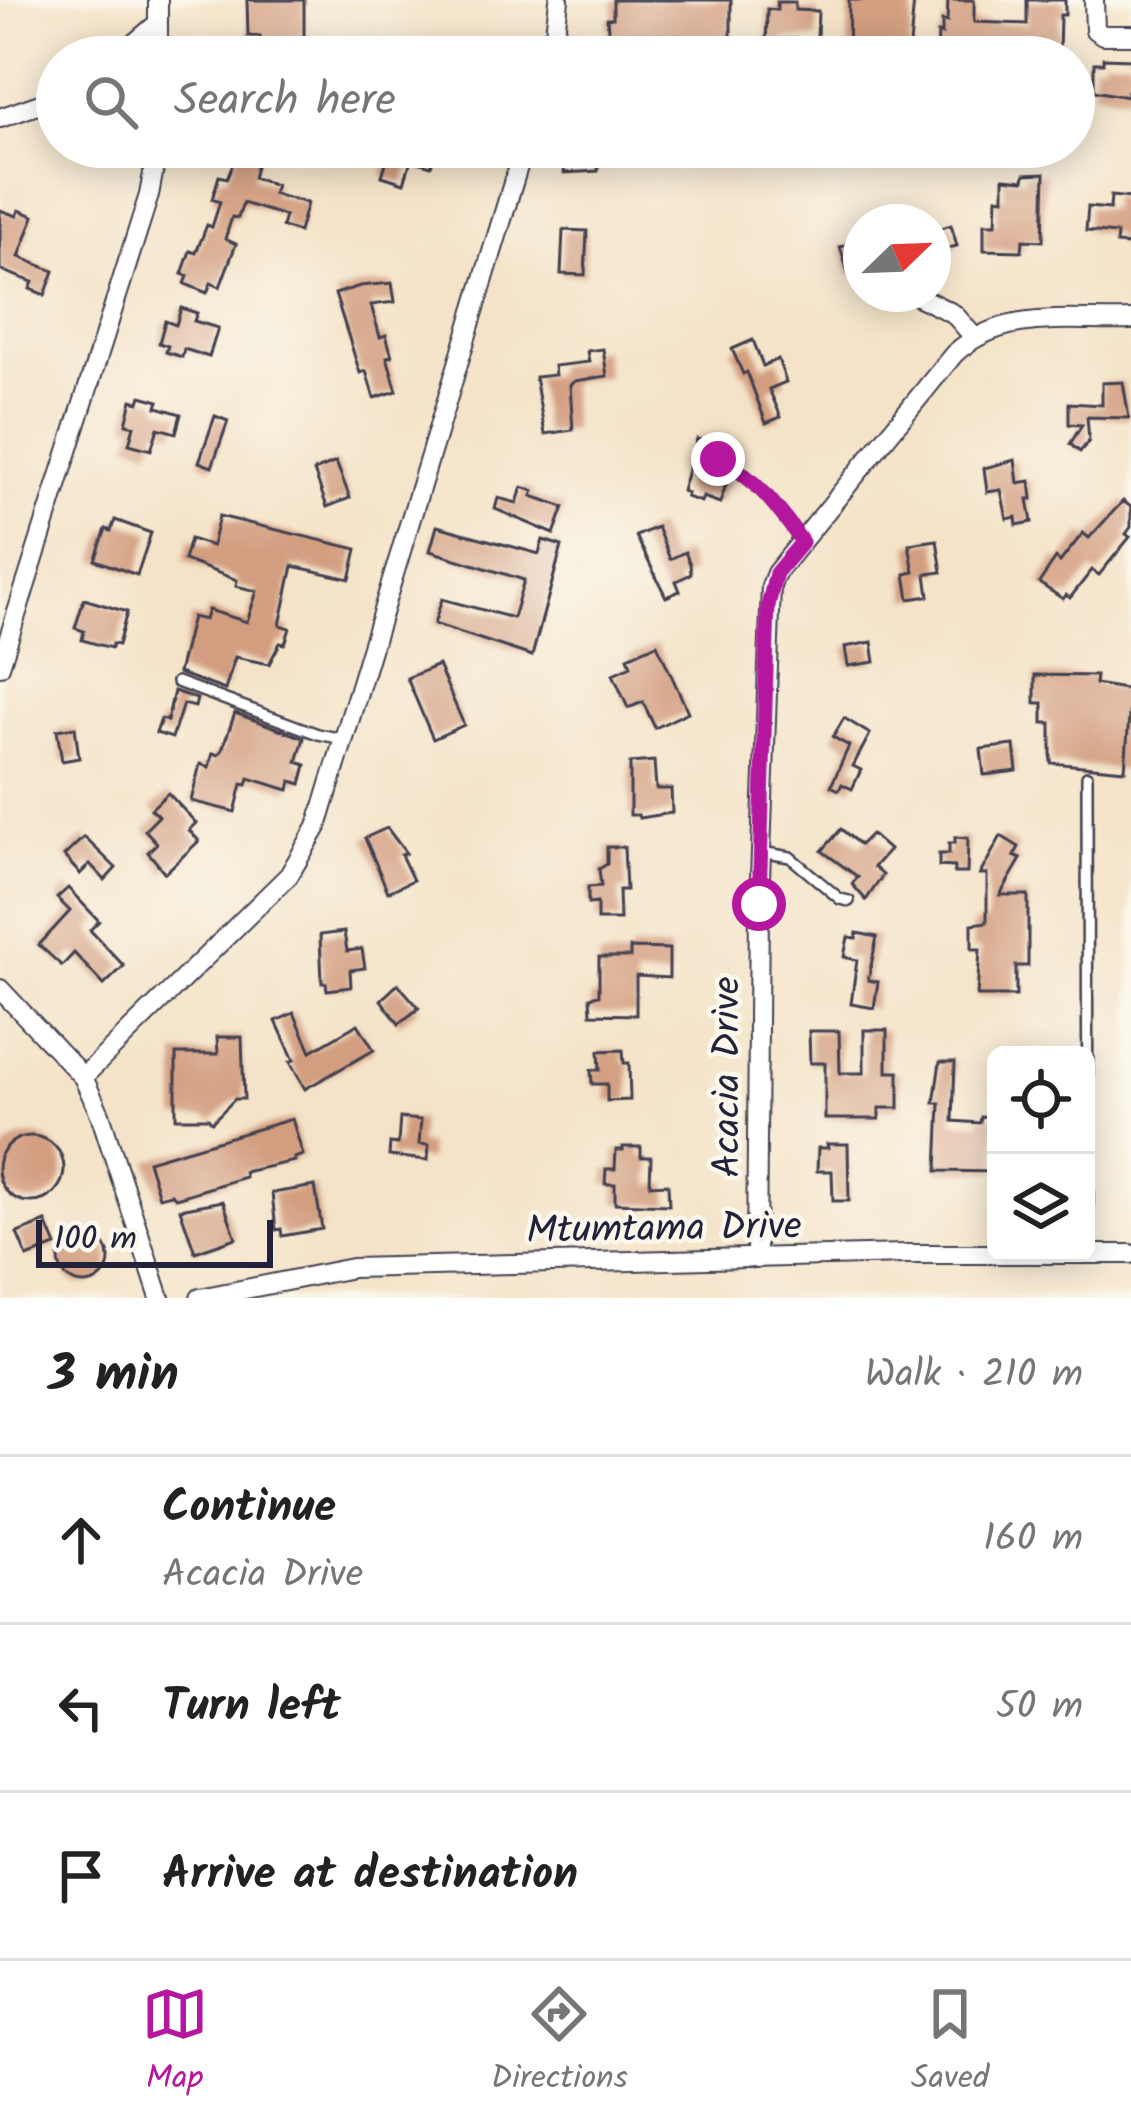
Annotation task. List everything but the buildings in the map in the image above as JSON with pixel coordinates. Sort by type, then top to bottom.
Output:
[{"type":"street","points":[[158,0],[158,36]]},
{"type":"street","points":[[555,36],[560,0]]},
{"type":"street","points":[[1094,0],[1094,25],[1099,34],[1131,35]]},
{"type":"street","points":[[143,36],[158,23]]},
{"type":"street","points":[[0,118],[36,105]]},
{"type":"street","points":[[0,666],[142,217],[153,168]]},
{"type":"street","points":[[83,1077],[290,875],[317,826],[518,168]]},
{"type":"street","points":[[950,312],[973,337],[1012,323],[1131,320]]},
{"type":"street","name":"Acacia Drive","points":[[756,1259],[768,606],[776,573],[954,354],[973,337]]},
{"type":"street","points":[[0,989],[83,1077],[100,1114],[160,1298]]},
{"type":"street","name":"Mtumtama Drive","points":[[200,1298],[352,1268],[987,1253]]},
{"type":"street","name":"Mtumtama Drive","points":[[1095,1254],[1131,1254]]},
{"type":"lane","points":[[718,459],[739,468],[802,542]]},
{"type":"lane","points":[[177,682],[343,740]]},
{"type":"lane","points":[[1087,776],[1088,1154]]},
{"type":"lane","points":[[761,851],[790,857],[840,899],[849,901]]},
{"type":"route","points":[[718,459],[739,468],[802,542],[776,573],[768,606],[759,904]]}]
